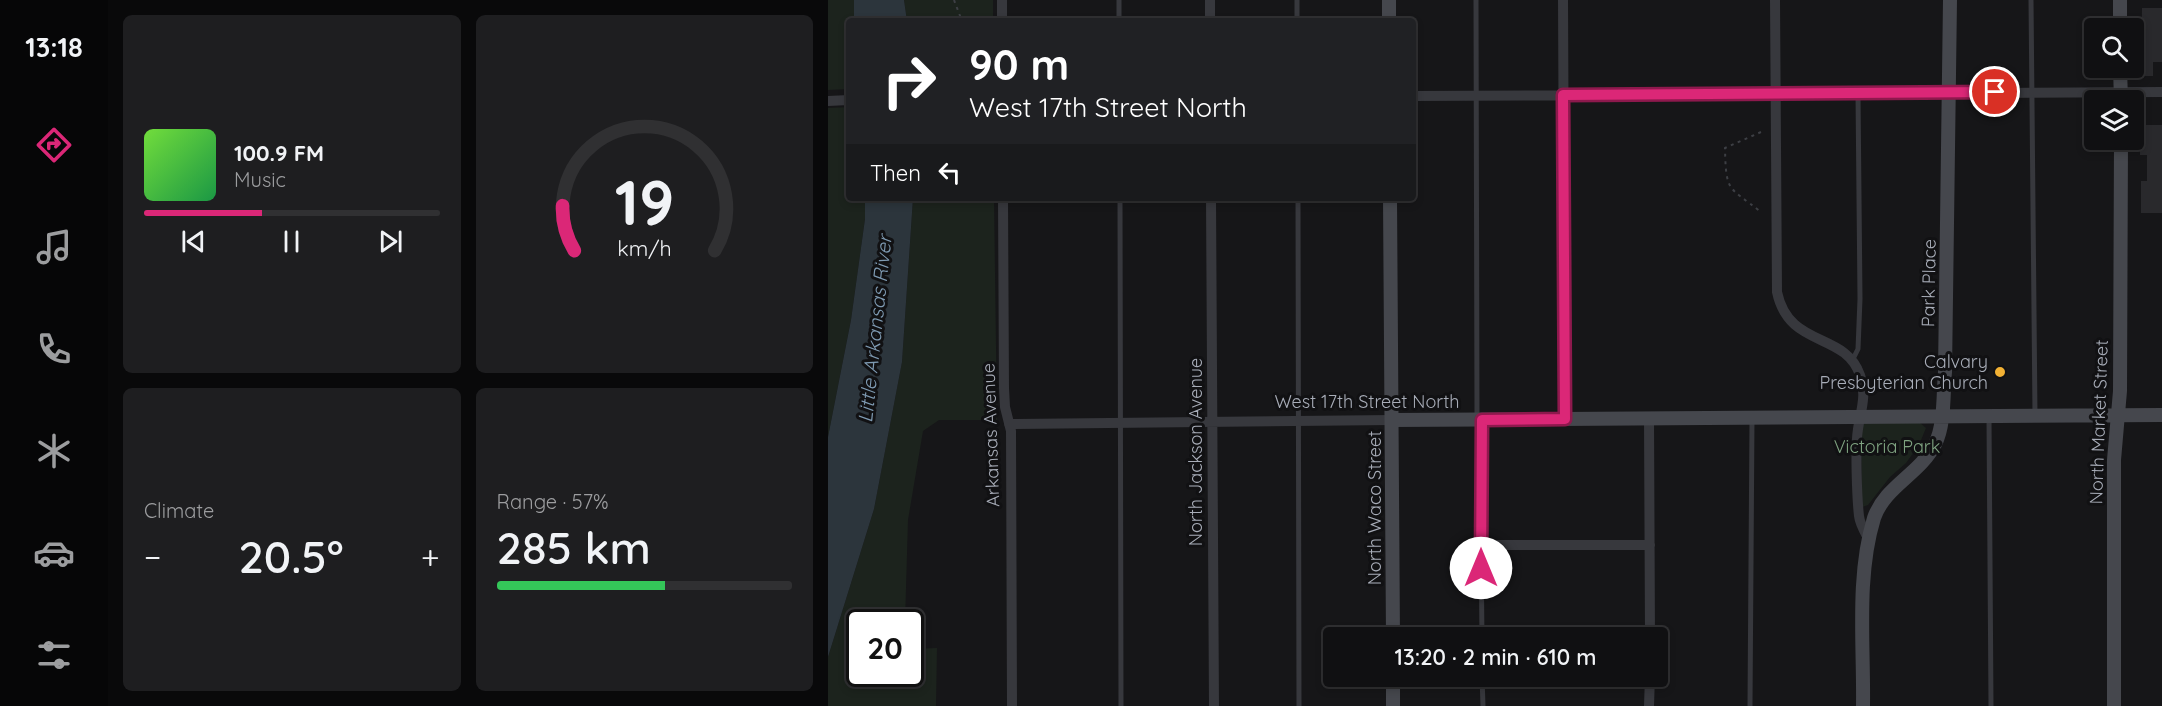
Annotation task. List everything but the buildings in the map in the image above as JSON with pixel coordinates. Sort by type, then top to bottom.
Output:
[{"type":"street","points":[[1002,0],[1002,18]]},
{"type":"street","points":[[1210,0],[1210,18]]},
{"type":"street","points":[[1389,0],[1389,18]]},
{"type":"street","points":[[1563,0],[1565,419]]},
{"type":"street","points":[[1775,0],[1777,292],[1780,308],[1798,330],[1830,343],[1852,361],[1860,375],[1864,397],[1858,429],[1859,518],[1870,542]]},
{"type":"street","name":"Park Place","points":[[1863,706],[1864,574],[1874,518],[1884,497],[1927,457],[1936,442],[1940,416],[1945,372],[1950,0]]},
{"type":"street","points":[[2120,0],[2120,18]]},
{"type":"street","points":[[1416,96],[1949,92],[2084,94]]},
{"type":"street","points":[[2144,94],[2162,92]]},
{"type":"street","name":"North Market Street","points":[[2114,706],[2114,460],[2118,415],[2121,150]]},
{"type":"street","name":"Arkansas Avenue","points":[[1003,201],[1004,388],[1009,424],[1012,706]]},
{"type":"street","name":"North Jackson Avenue","points":[[1211,201],[1214,706]]},
{"type":"street","name":"North Waco Street","points":[[1390,201],[1393,627]]},
{"type":"street","name":"West 17th Street North","points":[[1009,424],[2162,415]]},
{"type":"street","points":[[1649,418],[1650,627]]},
{"type":"street","points":[[1479,420],[1480,545],[1650,545]]},
{"type":"street","points":[[1393,687],[1393,706]]},
{"type":"street","points":[[1650,687],[1650,706]]},
{"type":"lane","points":[[1119,0],[1119,18]]},
{"type":"lane","points":[[1297,0],[1297,18]]},
{"type":"lane","points":[[1476,0],[1479,420]]},
{"type":"lane","points":[[2031,0],[2035,416]]},
{"type":"lane","points":[[1852,361],[1858,349],[1860,299],[1858,93]]},
{"type":"lane","points":[[1120,201],[1121,706]]},
{"type":"lane","points":[[1298,201],[1299,706]]},
{"type":"lane","points":[[1989,416],[1991,706]]},
{"type":"lane","points":[[1750,706],[1752,418]]},
{"type":"lane","points":[[1480,545],[1482,627]]},
{"type":"lane","points":[[1482,687],[1483,706]]},
{"type":"path","points":[[954,0],[961,18]]},
{"type":"path","points":[[1761,132],[1725,148],[1726,179],[1730,188],[1761,212]]},
{"type":"green space","points":[[828,0],[854,0],[854,18],[846,18],[846,89],[828,90]]},
{"type":"green space","points":[[904,0],[993,0],[993,18],[907,18]]},
{"type":"green space","points":[[846,107],[846,201],[865,201],[865,219],[851,320],[828,437],[828,108]]},
{"type":"green space","points":[[913,201],[994,201],[997,420],[939,420],[923,431],[908,520],[905,609],[846,609],[846,687],[924,687],[924,648],[937,648],[936,706],[828,706],[828,657],[874,509],[902,362]]},
{"type":"green space","name":"Victoria Park","points":[[1919,422],[1926,428],[1919,445],[1868,505],[1862,507],[1861,429],[1864,424]]},
{"type":"water","points":[[854,0],[904,0],[907,18],[854,18]]},
{"type":"water","name":"Little Arkansas River","points":[[865,201],[913,201],[902,362],[874,509],[828,657],[828,437],[851,320],[865,219]]},
{"type":"place","name":"Calvary Presbyterian Church","points":[[2000,372]]},
{"type":"route","points":[[1481,568],[1482,420],[1565,419],[1563,95],[1995,92]]}]
